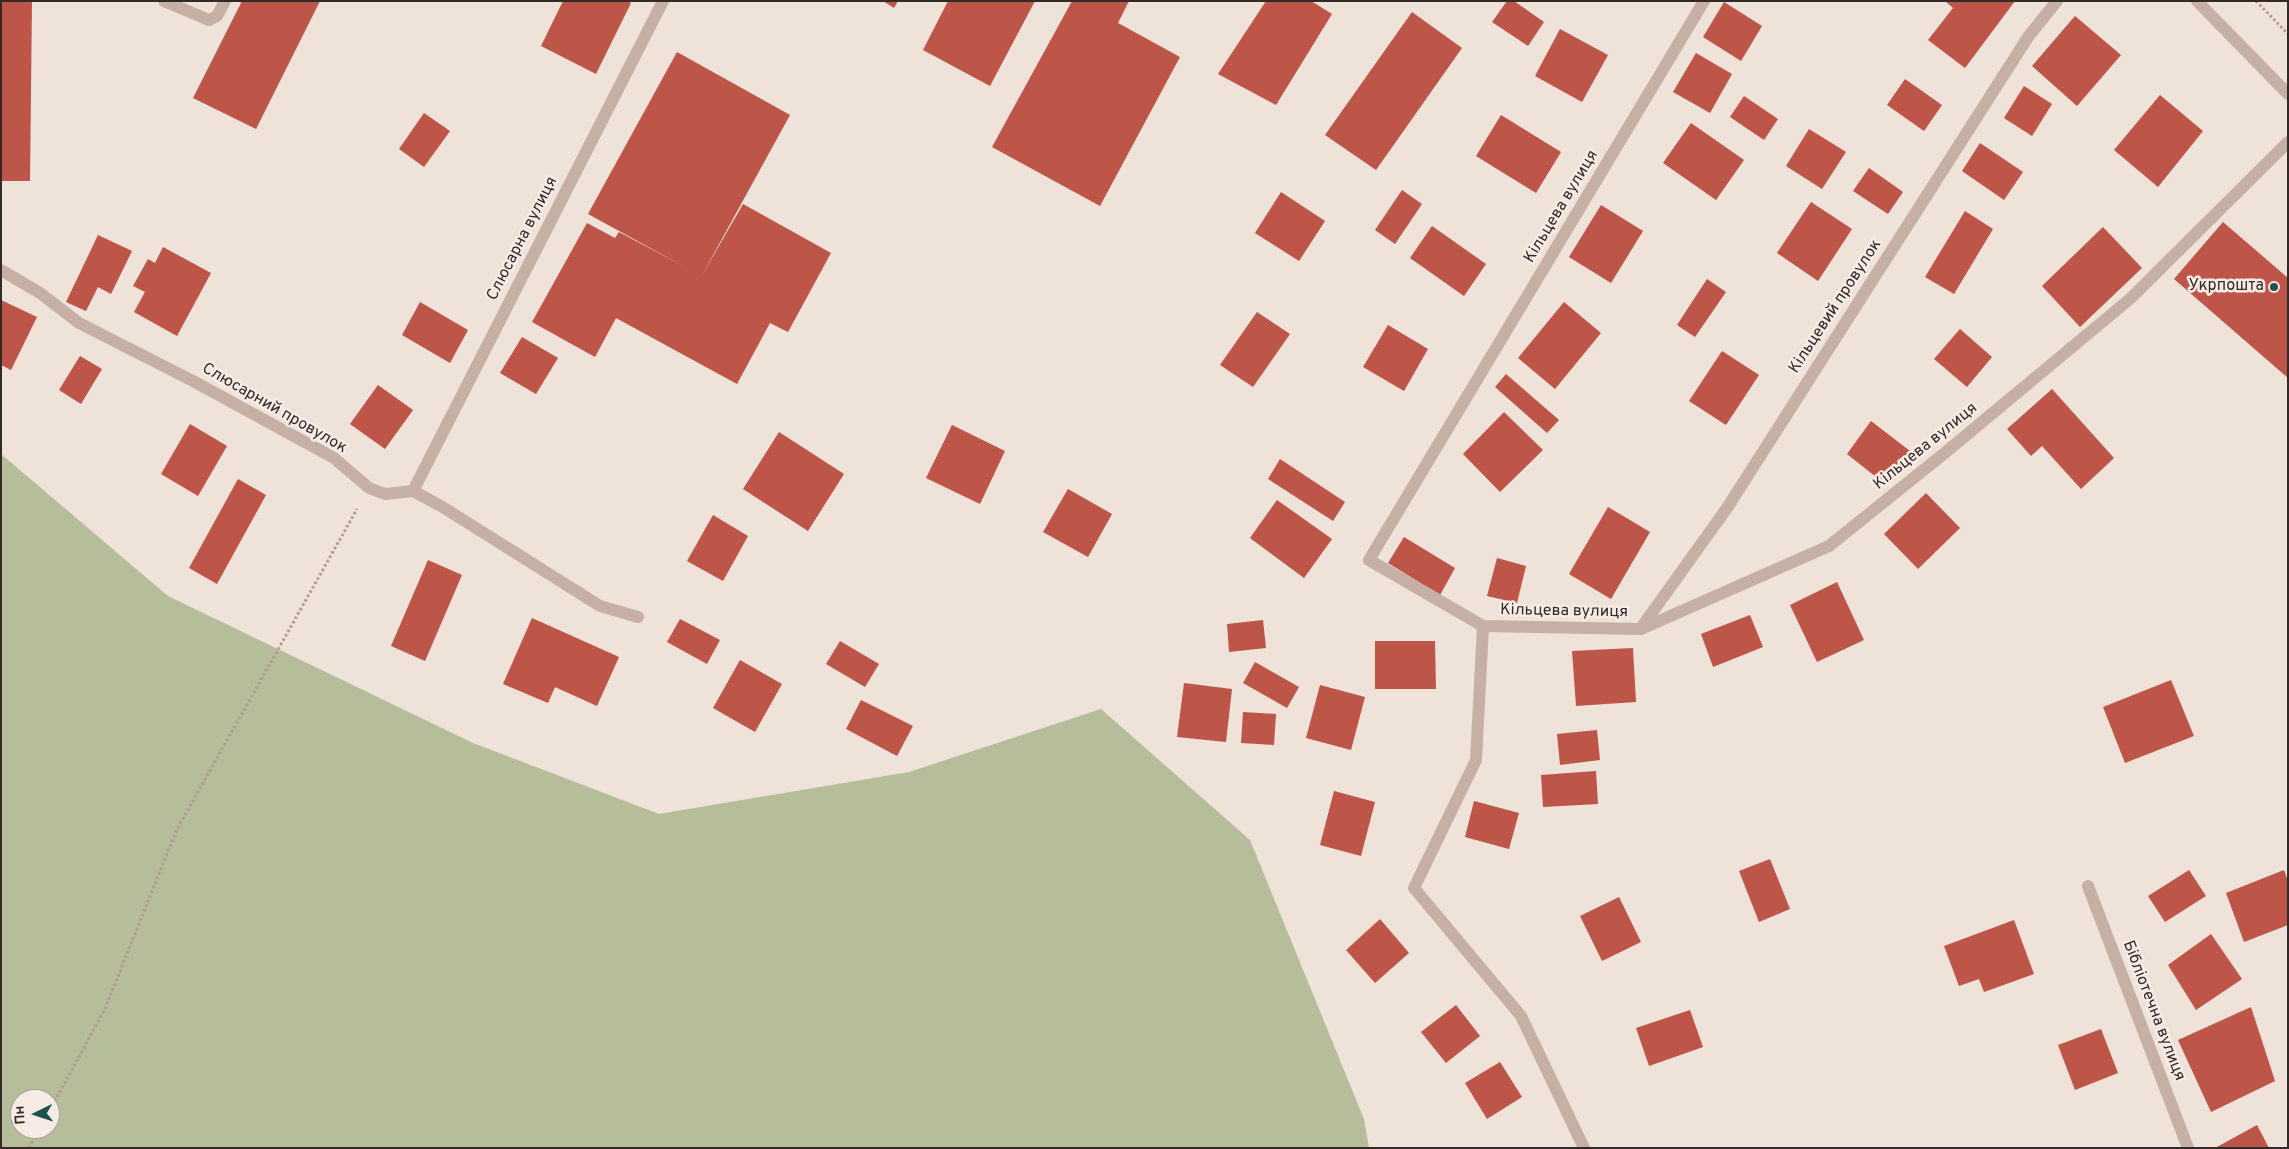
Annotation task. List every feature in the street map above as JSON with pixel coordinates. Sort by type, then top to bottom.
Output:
[{"type":"street","points":[[164,1],[209,20],[217,16],[225,1]]},
{"type":"street","name":"Слюсарна вулиця","points":[[412,491],[663,1]]},
{"type":"street","name":"Кільцева вулиця","points":[[1704,1],[1369,560],[1483,626],[1641,629],[1829,546],[1946,452],[2130,298],[2288,142]]},
{"type":"street","name":"Кільцевий провулок","points":[[1641,629],[1727,508],[2028,37],[2056,1]]},
{"type":"street","points":[[2197,1],[2288,94]]},
{"type":"street","name":"Слюсарний провулок","points":[[1,270],[40,292],[79,323],[193,381],[334,458],[369,488],[385,494],[412,491]]},
{"type":"street","points":[[412,491],[441,506],[600,606],[638,617]]},
{"type":"street","points":[[1483,626],[1476,760],[1414,888],[1521,1016],[1584,1148]]},
{"type":"street","name":"Бібліотечна вулиця","points":[[2088,886],[2188,1148]]},
{"type":"path","points":[[2256,1],[2288,34]]},
{"type":"path","points":[[60,1092],[106,1009],[176,831],[369,488]]},
{"type":"green space","points":[[1,454],[168,596],[473,743],[659,814],[909,772],[1101,709],[1250,840],[1364,1119],[1369,1148],[1,1148]]},
{"type":"building","points":[[1,1],[32,1],[30,181],[1,181]]},
{"type":"building","points":[[242,1],[320,1],[256,129],[193,98]]},
{"type":"building","points":[[563,1],[627,1],[631,3],[596,74],[541,46]]},
{"type":"building","points":[[883,1],[898,1],[894,8]]},
{"type":"building","points":[[948,1],[1035,1],[990,86],[923,50]]},
{"type":"building","points":[[1072,1],[1129,1],[1118,23],[1180,57],[1100,206],[992,147]]},
{"type":"building","points":[[1266,1],[1311,1],[1332,14],[1276,105],[1218,74]]},
{"type":"building","points":[[1507,1],[1514,1],[1544,22],[1528,46],[1492,22]]},
{"type":"building","points":[[1945,1],[2015,1],[1965,68],[1928,40],[1953,8]]},
{"type":"building","points":[[1724,2],[1762,26],[1741,61],[1703,37]]},
{"type":"building","points":[[1412,12],[1462,48],[1376,170],[1325,135]]},
{"type":"building","points":[[2075,16],[2121,55],[2077,106],[2032,66]]},
{"type":"building","points":[[1560,29],[1608,55],[1582,102],[1535,76]]},
{"type":"building","points":[[677,52],[790,115],[701,277],[743,204],[831,253],[788,332],[770,323],[737,384],[616,318],[595,357],[532,322],[587,223],[615,238],[619,232],[685,267],[588,214]]},
{"type":"building","points":[[1696,53],[1732,74],[1710,113],[1673,92]]},
{"type":"building","points":[[1905,79],[1942,105],[1924,131],[1887,105]]},
{"type":"building","points":[[2024,86],[2052,104],[2032,136],[2004,118]]},
{"type":"building","points":[[2160,95],[2203,131],[2158,187],[2114,150]]},
{"type":"building","points":[[1744,96],[1778,119],[1764,140],[1730,117]]},
{"type":"building","points":[[424,113],[450,131],[424,167],[399,149]]},
{"type":"building","points":[[1501,115],[1561,152],[1536,193],[1476,156]]},
{"type":"building","points":[[1691,123],[1744,160],[1716,200],[1663,163]]},
{"type":"building","points":[[1809,129],[1846,152],[1822,189],[1786,166]]},
{"type":"building","points":[[1980,143],[2023,172],[2004,200],[1962,171]]},
{"type":"building","points":[[1869,168],[1903,192],[1888,214],[1853,191]]},
{"type":"building","points":[[1402,190],[1422,204],[1395,244],[1375,230]]},
{"type":"building","points":[[1281,192],[1325,221],[1299,261],[1255,233]]},
{"type":"building","points":[[1811,202],[1852,229],[1818,281],[1777,253]]},
{"type":"building","points":[[1601,205],[1643,231],[1611,283],[1569,257]]},
{"type":"building","points":[[1965,211],[1993,229],[1954,294],[1925,277]]},
{"type":"building","points":[[2223,222],[2288,278],[2288,378],[2174,279]]},
{"type":"building","points":[[1432,226],[1486,264],[1464,296],[1410,258]]},
{"type":"building","points":[[2103,227],[2142,268],[2080,327],[2042,286]]},
{"type":"building","points":[[98,235],[132,251],[111,294],[98,287],[86,311],[66,302]]},
{"type":"building","points":[[163,247],[211,273],[177,336],[134,312],[145,292],[133,286],[148,259],[155,263]]},
{"type":"building","points":[[1707,279],[1726,292],[1695,337],[1677,325]]},
{"type":"building","points":[[1,300],[37,317],[11,370],[1,365]]},
{"type":"building","points":[[420,302],[468,330],[450,363],[402,335]]},
{"type":"building","points":[[1564,302],[1601,333],[1555,389],[1518,358]]},
{"type":"building","points":[[1257,312],[1290,334],[1253,387],[1220,365]]},
{"type":"building","points":[[1388,325],[1428,349],[1404,391],[1363,367]]},
{"type":"building","points":[[1960,329],[1992,357],[1967,387],[1934,359]]},
{"type":"building","points":[[522,337],[558,358],[536,394],[500,373]]},
{"type":"building","points":[[1722,351],[1759,375],[1726,425],[1689,401]]},
{"type":"building","points":[[80,356],[102,369],[81,404],[59,390]]},
{"type":"building","points":[[1506,374],[1559,420],[1547,433],[1495,387]]},
{"type":"building","points":[[378,385],[413,410],[385,449],[350,424]]},
{"type":"building","points":[[2052,389],[2114,458],[2081,489],[2042,446],[2031,456],[2007,429]]},
{"type":"building","points":[[1504,412],[1543,450],[1500,492],[1463,454]]},
{"type":"building","points":[[1871,421],[1910,451],[1885,484],[1847,454]]},
{"type":"building","points":[[190,424],[227,446],[198,496],[161,474]]},
{"type":"building","points":[[952,425],[1005,451],[980,504],[926,478]]},
{"type":"building","points":[[779,432],[844,474],[808,531],[743,489]]},
{"type":"building","points":[[1280,459],[1345,502],[1333,521],[1268,479]]},
{"type":"building","points":[[238,479],[266,495],[217,584],[189,568]]},
{"type":"building","points":[[1068,489],[1112,514],[1088,557],[1043,532]]},
{"type":"building","points":[[1926,493],[1960,528],[1918,569],[1884,534]]},
{"type":"building","points":[[1277,500],[1332,539],[1304,578],[1250,538]]},
{"type":"building","points":[[1608,507],[1650,532],[1611,599],[1569,574]]},
{"type":"building","points":[[713,515],[748,536],[723,581],[687,561]]},
{"type":"building","points":[[1404,537],[1455,568],[1440,595],[1388,563]]},
{"type":"building","points":[[1497,558],[1526,566],[1517,603],[1487,596]]},
{"type":"building","points":[[428,560],[462,575],[425,661],[391,646]]},
{"type":"building","points":[[1837,582],[1864,640],[1817,662],[1790,605]]},
{"type":"building","points":[[1750,615],[1763,647],[1713,667],[1701,634]]},
{"type":"building","points":[[532,618],[619,657],[597,706],[555,687],[548,703],[503,684]]},
{"type":"building","points":[[680,619],[720,640],[707,664],[667,642]]},
{"type":"building","points":[[1263,620],[1266,648],[1229,652],[1227,624]]},
{"type":"building","points":[[840,641],[879,664],[865,687],[826,664]]},
{"type":"building","points":[[1375,641],[1435,641],[1436,689],[1375,689]]},
{"type":"building","points":[[1633,648],[1636,702],[1576,706],[1572,651]]},
{"type":"building","points":[[740,660],[782,684],[755,732],[713,708]]},
{"type":"building","points":[[1255,662],[1299,687],[1287,708],[1243,683]]},
{"type":"building","points":[[2171,680],[2194,736],[2125,763],[2103,707]]},
{"type":"building","points":[[1184,683],[1232,689],[1226,742],[1177,737]]},
{"type":"building","points":[[1320,685],[1365,697],[1351,750],[1306,738]]},
{"type":"building","points":[[861,700],[913,726],[897,756],[846,729]]},
{"type":"building","points":[[1243,712],[1276,714],[1274,745],[1241,743]]},
{"type":"building","points":[[1597,730],[1600,760],[1560,765],[1557,734]]},
{"type":"building","points":[[1596,771],[1598,804],[1543,807],[1541,775]]},
{"type":"building","points":[[1334,791],[1375,802],[1361,856],[1320,845]]},
{"type":"building","points":[[1474,801],[1519,813],[1509,849],[1465,837]]},
{"type":"building","points":[[1770,859],[1790,909],[1759,922],[1739,871]]},
{"type":"building","points":[[2189,870],[2206,896],[2165,922],[2148,896]]},
{"type":"building","points":[[2284,870],[2288,881],[2288,925],[2244,942],[2226,893]]},
{"type":"building","points":[[1619,897],[1641,942],[1602,961],[1580,916]]},
{"type":"building","points":[[1380,919],[1409,953],[1375,983],[1346,950]]},
{"type":"building","points":[[2014,920],[2034,974],[1984,992],[1979,979],[1959,986],[1944,946]]},
{"type":"building","points":[[2211,934],[2242,979],[2196,1010],[2168,965]]},
{"type":"building","points":[[1456,1005],[1480,1036],[1446,1063],[1421,1032]]},
{"type":"building","points":[[2251,1007],[2275,1081],[2211,1112],[2178,1040]]},
{"type":"building","points":[[1690,1010],[1703,1047],[1649,1066],[1636,1028]]},
{"type":"building","points":[[2101,1029],[2118,1073],[2075,1090],[2058,1045]]},
{"type":"building","points":[[1500,1062],[1522,1097],[1487,1119],[1465,1083]]},
{"type":"building","points":[[2257,1125],[2269,1148],[2215,1148]]},
{"type":"place","name":"Укрпошта","points":[[2274,287]]}]
